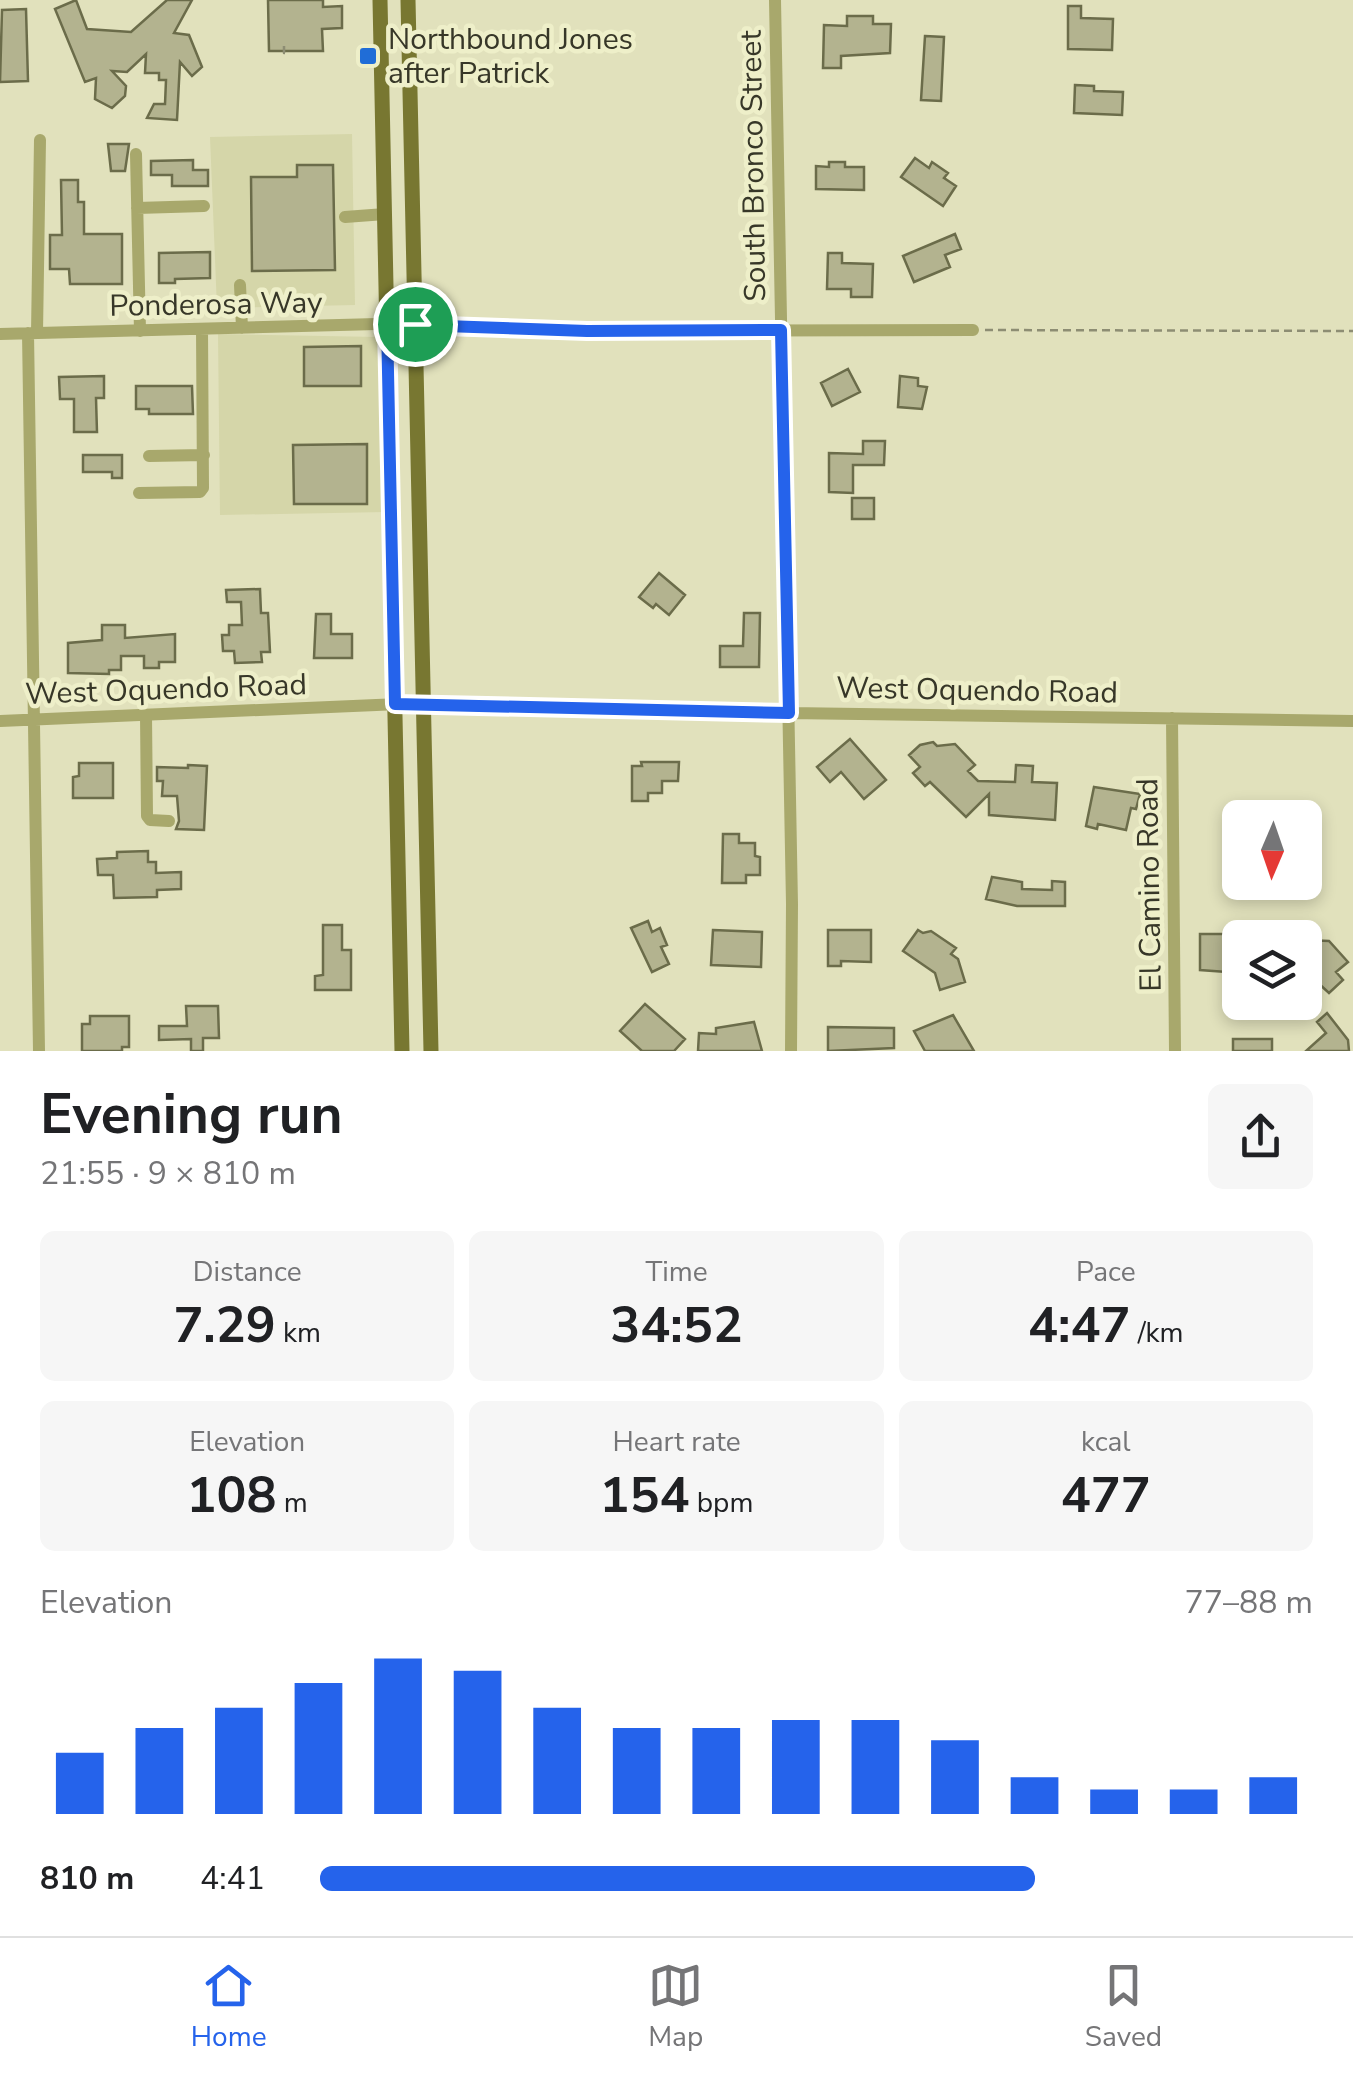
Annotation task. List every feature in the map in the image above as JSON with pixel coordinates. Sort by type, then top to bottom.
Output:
[{"type":"main road","points":[[380,0],[402,1051]]},
{"type":"main road","points":[[408,0],[431,1051]]},
{"type":"street","name":"South Bronco Street","points":[[775,0],[792,1051]]},
{"type":"street","points":[[39,1051],[32,333],[40,140]]},
{"type":"street","points":[[136,154],[140,330]]},
{"type":"street","points":[[138,208],[204,206]]},
{"type":"street","points":[[345,216],[385,214]]},
{"type":"street","points":[[240,285],[242,328]]},
{"type":"street","name":"Ponderosa Way","points":[[0,334],[387,324],[587,331],[973,330]]},
{"type":"street","points":[[139,493],[200,492],[204,483],[202,329]]},
{"type":"street","points":[[148,456],[204,455]]},
{"type":"street","name":"West Oquendo Road","points":[[0,721],[423,703],[1353,721]]},
{"type":"street","points":[[146,715],[146,816],[150,820],[168,821]]},
{"type":"street","name":"El Camino Road","points":[[1172,718],[1175,1051]]},
{"type":"path","points":[[284,46],[284,53],[290,52]]},
{"type":"path","points":[[973,330],[1353,331]]},
{"type":"shaded area","points":[[352,134],[355,305],[217,308],[210,137]]},
{"type":"shaded area","points":[[218,334],[379,337],[386,512],[220,515]]},
{"type":"building","points":[[76,0],[87,29],[131,32],[167,0],[192,0],[174,33],[189,35],[202,67],[192,76],[180,62],[177,120],[147,118],[154,104],[165,104],[166,80],[159,80],[159,73],[145,73],[146,54],[127,72],[112,71],[126,86],[125,96],[112,108],[95,99],[96,78],[85,82],[55,9]]},
{"type":"building","points":[[268,0],[323,0],[323,7],[342,6],[342,28],[322,29],[323,51],[269,51]]},
{"type":"building","points":[[1068,6],[1081,6],[1081,18],[1113,19],[1112,50],[1068,49]]},
{"type":"building","points":[[26,9],[28,81],[0,82],[2,10]]},
{"type":"building","points":[[847,16],[873,16],[873,24],[891,24],[890,53],[841,56],[841,68],[823,68],[824,25],[847,26]]},
{"type":"building","points":[[925,36],[944,37],[941,101],[921,100]]},
{"type":"building","points":[[1075,85],[1094,86],[1094,91],[1123,92],[1122,115],[1074,113]]},
{"type":"building","points":[[108,144],[129,144],[125,171],[111,171]]},
{"type":"building","points":[[915,158],[929,168],[932,162],[948,173],[944,178],[956,186],[943,206],[901,177]]},
{"type":"building","points":[[193,160],[193,170],[208,170],[208,186],[172,186],[172,175],[151,175],[151,161]]},
{"type":"building","points":[[829,162],[864,167],[864,190],[816,189],[816,166],[829,167]]},
{"type":"building","points":[[297,165],[333,165],[335,270],[252,271],[251,177],[297,177]]},
{"type":"building","points":[[61,180],[78,180],[78,202],[84,202],[84,234],[122,234],[122,284],[70,284],[69,269],[50,269],[50,235],[62,235]]},
{"type":"building","points":[[955,234],[961,249],[945,255],[950,267],[914,282],[903,256]]},
{"type":"building","points":[[210,252],[210,278],[159,283],[159,253]]},
{"type":"building","points":[[828,253],[842,253],[842,263],[873,264],[872,297],[851,297],[851,289],[827,289]]},
{"type":"building","points":[[361,346],[361,386],[304,386],[304,347]]},
{"type":"building","points":[[848,369],[860,392],[832,406],[821,383]]},
{"type":"building","points":[[104,376],[104,398],[96,398],[97,432],[74,432],[74,399],[60,399],[59,377]]},
{"type":"building","points":[[900,376],[918,378],[918,386],[927,387],[922,409],[898,407]]},
{"type":"building","points":[[136,386],[192,386],[193,414],[149,414],[149,409],[136,409]]},
{"type":"building","points":[[863,441],[885,441],[884,465],[853,465],[853,493],[829,492],[829,453],[863,454]]},
{"type":"building","points":[[367,444],[367,504],[294,504],[293,445]]},
{"type":"building","points":[[83,455],[122,455],[122,478],[112,478],[112,472],[83,472]]},
{"type":"building","points":[[852,498],[874,498],[874,519],[852,519]]},
{"type":"building","points":[[659,573],[685,595],[669,615],[639,597]]},
{"type":"building","points":[[260,589],[261,613],[268,613],[270,652],[261,652],[262,662],[235,663],[234,651],[223,651],[222,635],[229,635],[229,625],[242,625],[241,602],[227,602],[226,590]]},
{"type":"building","points":[[744,613],[760,613],[759,667],[720,667],[720,646],[743,646]]},
{"type":"building","points":[[316,614],[331,614],[331,634],[352,634],[352,658],[314,658]]},
{"type":"building","points":[[102,625],[125,625],[125,638],[175,634],[175,662],[159,662],[159,668],[144,668],[144,656],[121,656],[121,670],[109,670],[109,674],[68,673],[68,643],[102,640]]},
{"type":"building","points":[[850,739],[886,780],[864,799],[841,772],[830,782],[817,767]]},
{"type":"building","points":[[933,742],[937,746],[955,744],[975,765],[968,771],[978,781],[1015,782],[1016,765],[1033,766],[1032,782],[1057,783],[1055,820],[989,815],[989,794],[966,817],[930,782],[925,786],[913,773],[920,767],[909,755],[920,745]]},
{"type":"building","points":[[641,762],[679,762],[678,781],[662,781],[662,793],[648,793],[648,801],[632,801],[632,766],[642,766]]},
{"type":"building","points":[[79,763],[113,763],[113,798],[73,798],[73,777],[79,776]]},
{"type":"building","points":[[207,766],[204,830],[176,829],[177,796],[162,796],[163,781],[157,781],[157,767]]},
{"type":"building","points":[[1094,787],[1140,794],[1136,809],[1131,808],[1126,830],[1098,824],[1097,829],[1086,826]]},
{"type":"building","points":[[723,834],[739,834],[739,843],[755,843],[760,875],[746,875],[746,883],[722,883]]},
{"type":"building","points":[[148,851],[148,862],[156,862],[156,873],[181,872],[181,889],[157,890],[157,897],[114,898],[113,875],[98,875],[97,859],[117,858],[117,852]]},
{"type":"building","points":[[992,877],[1022,882],[1022,889],[1052,890],[1052,881],[1065,882],[1065,906],[1017,906],[986,899]]},
{"type":"building","points":[[648,921],[652,932],[660,928],[667,945],[661,947],[669,964],[652,972],[631,928]]},
{"type":"building","points":[[323,925],[342,925],[342,950],[351,950],[351,990],[315,990],[315,976],[323,975]]},
{"type":"building","points":[[713,930],[762,932],[761,967],[711,965]]},
{"type":"building","points":[[828,930],[871,930],[871,962],[841,961],[841,966],[828,966]]},
{"type":"building","points":[[918,930],[931,931],[956,948],[951,954],[958,959],[965,982],[940,990],[935,973],[903,951]]},
{"type":"building","points":[[1200,934],[1222,934],[1222,972],[1200,970]]},
{"type":"building","points":[[1322,941],[1329,941],[1348,962],[1336,972],[1343,980],[1329,993],[1322,987]]},
{"type":"building","points":[[645,1004],[685,1039],[674,1051],[642,1051],[620,1031]]},
{"type":"building","points":[[186,1006],[218,1006],[219,1038],[203,1038],[203,1051],[191,1051],[191,1039],[159,1040],[159,1026],[187,1026]]},
{"type":"building","points":[[1327,1013],[1348,1040],[1349,1051],[1306,1051],[1326,1033],[1317,1022]]},
{"type":"building","points":[[953,1015],[974,1051],[925,1051],[914,1031]]},
{"type":"building","points":[[90,1016],[129,1016],[129,1047],[122,1047],[122,1051],[82,1051],[82,1024],[90,1024]]},
{"type":"building","points":[[754,1022],[762,1051],[698,1051],[699,1033],[716,1034],[716,1028]]},
{"type":"building","points":[[828,1027],[894,1028],[894,1048],[828,1051]]},
{"type":"building","points":[[1233,1039],[1272,1039],[1272,1051],[1233,1051]]},
{"type":"place","name":"Northbound Jones after Patrick","points":[[368,56]]},
{"type":"route","points":[[387,324],[415,324],[587,331],[781,330],[789,713],[395,704],[387,324]]}]
